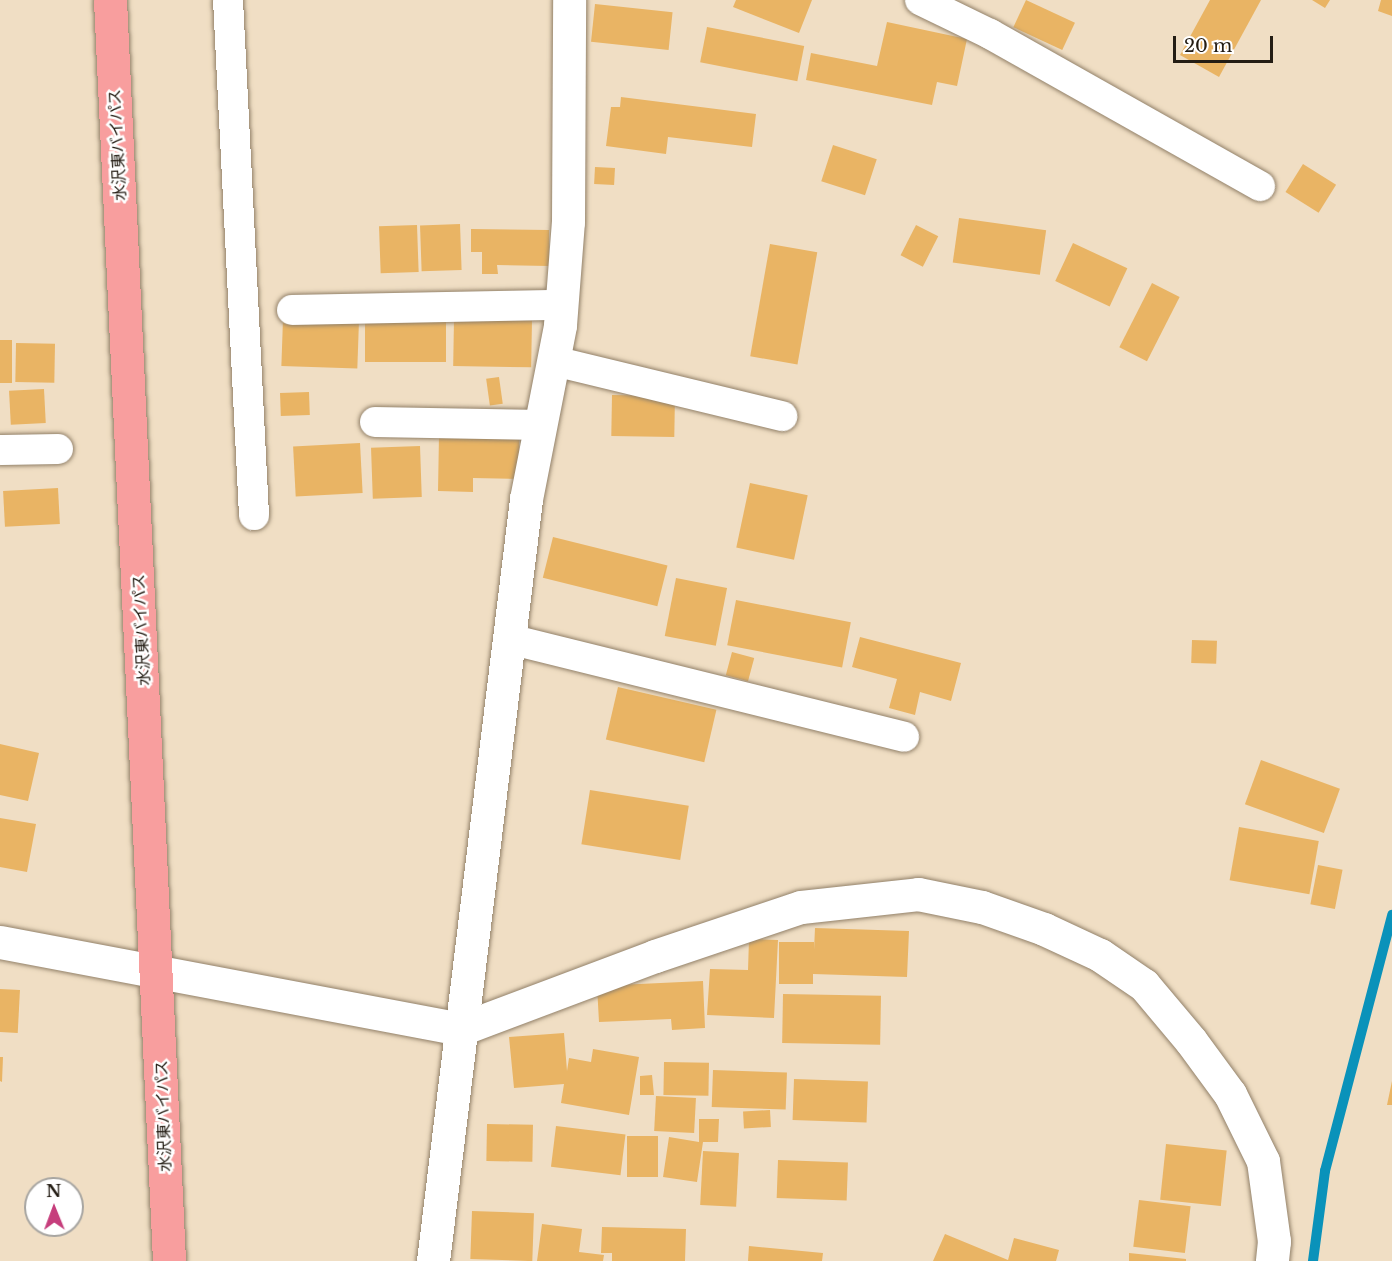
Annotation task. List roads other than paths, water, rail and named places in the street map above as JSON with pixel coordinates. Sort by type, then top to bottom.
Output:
[{"type":"highway","name":"水沢東バイパス","points":[[110,0],[169,1261]]},
{"type":"street","points":[[228,0],[254,515]]},
{"type":"street","points":[[433,1261],[526,499],[554,361],[561,305],[568,222],[569,0]]},
{"type":"street","points":[[920,0],[990,34],[1260,186]]},
{"type":"street","points":[[292,310],[561,305]]},
{"type":"street","points":[[554,361],[782,416]]},
{"type":"street","points":[[375,422],[541,425]]},
{"type":"street","points":[[0,450],[58,448]]},
{"type":"street","points":[[509,639],[904,737]]},
{"type":"street","points":[[0,942],[460,1029],[655,956],[801,907],[918,894],[982,907],[1044,929],[1100,955],[1144,985],[1191,1041],[1230,1094],[1263,1161],[1274,1241],[1272,1261]]},
{"type":"waterway","points":[[1313,1261],[1325,1171],[1392,915]]}]
